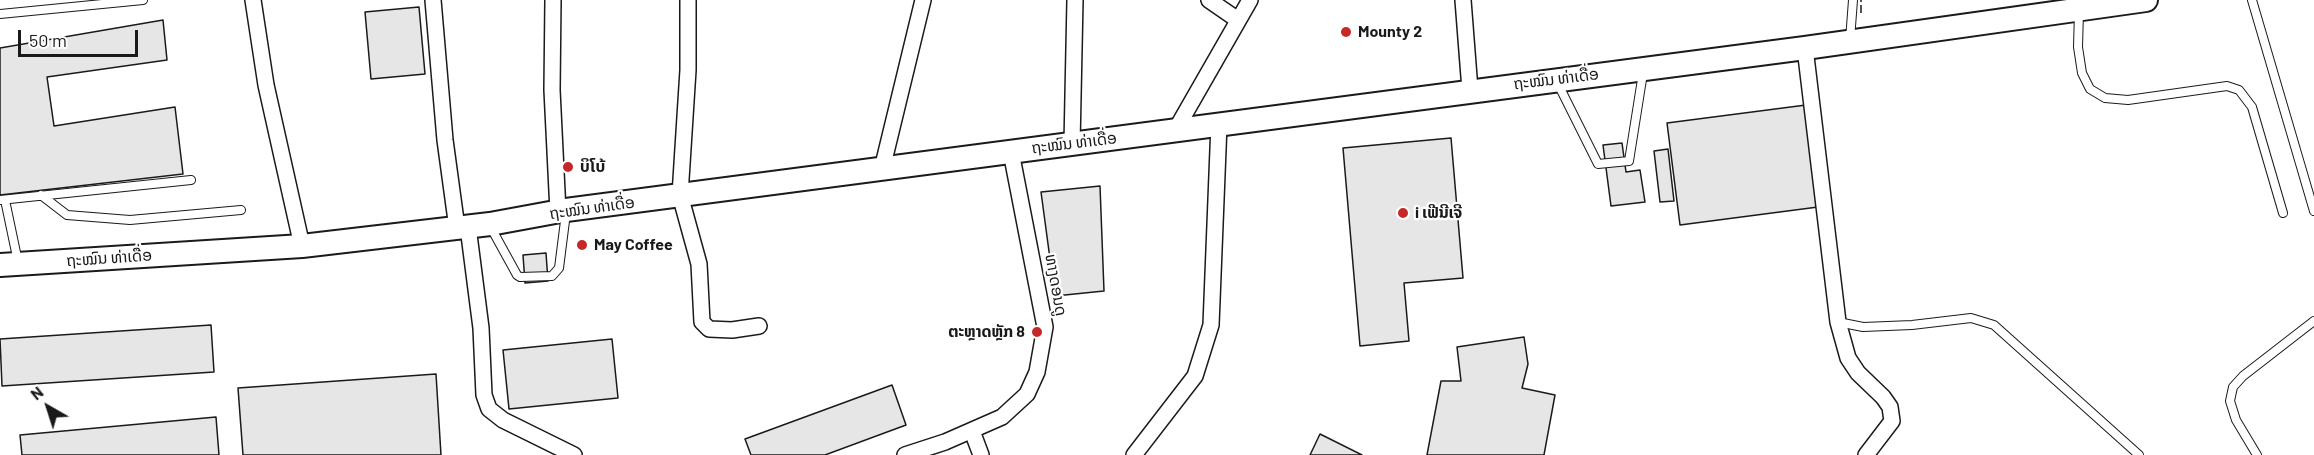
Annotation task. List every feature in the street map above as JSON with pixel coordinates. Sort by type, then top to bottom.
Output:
[{"type":"main road","name":"ຖະໝົນ ທ່າເດື່ອ","points":[[9,264],[302,246],[472,226],[680,195],[1805,48],[2146,0]]},
{"type":"street","points":[[253,0],[266,85],[302,246]]},
{"type":"street","points":[[433,0],[446,140],[472,226],[484,395],[489,409],[503,420],[574,455]]},
{"type":"street","points":[[553,0],[552,90],[562,211]]},
{"type":"street","points":[[688,0],[688,70],[680,195],[699,264],[702,322],[709,329],[732,330],[759,326]]},
{"type":"street","points":[[882,169],[923,0]]},
{"type":"street","points":[[1072,144],[1075,0]]},
{"type":"street","points":[[1209,0],[1238,20]]},
{"type":"street","points":[[1175,131],[1250,0]]},
{"type":"street","points":[[1463,0],[1470,90]]},
{"type":"street","points":[[1805,48],[1838,322],[1848,358],[1858,373],[1884,397],[1890,407],[1892,421],[1866,455]]},
{"type":"street","points":[[1139,453],[1196,376],[1211,325],[1219,124]]},
{"type":"street","name":"ທາງດອນດູ","points":[[904,455],[945,442],[1002,417],[1027,394],[1037,372],[1045,327],[1011,152]]},
{"type":"street","points":[[972,431],[981,455]]},
{"type":"lane","points":[[0,14],[143,0]]},
{"type":"lane","points":[[1850,41],[1852,0]]},
{"type":"lane","points":[[2252,0],[2314,211]]},
{"type":"lane","points":[[2079,9],[2078,47],[2082,73],[2090,89],[2105,98],[2128,100],[2227,86],[2240,90],[2252,107],[2283,213]]},
{"type":"lane","points":[[1556,80],[1598,164],[1629,161],[1643,68]]},
{"type":"lane","points":[[9,264],[3,200],[191,180]]},
{"type":"lane","points":[[41,195],[67,215],[130,220],[241,210]]},
{"type":"lane","points":[[472,226],[520,277],[552,276],[559,268],[562,211]]},
{"type":"lane","points":[[1838,322],[1863,327],[1971,318],[1994,325],[2139,455]]},
{"type":"lane","points":[[2257,455],[2236,420],[2230,401],[2234,387],[2243,376],[2314,321]]},
{"type":"building","points":[[419,7],[425,74],[371,79],[365,12]]},
{"type":"building","points":[[163,20],[167,60],[47,77],[54,126],[175,107],[183,174],[0,195],[0,48]]},
{"type":"building","points":[[1806,105],[1818,207],[1680,225],[1667,123]]},
{"type":"building","name":"i ເຟີນີເຈີ","points":[[1451,138],[1463,278],[1404,283],[1409,341],[1360,346],[1343,148]]},
{"type":"building","points":[[1622,143],[1626,172],[1640,170],[1645,202],[1611,206],[1603,145]]},
{"type":"building","points":[[1668,149],[1674,201],[1660,202],[1654,151]]},
{"type":"building","points":[[1100,186],[1104,291],[1055,296],[1041,192]]},
{"type":"building","points":[[546,253],[548,281],[525,283],[523,255]]},
{"type":"building","points":[[211,325],[214,372],[2,386],[0,339]]},
{"type":"building","points":[[1524,337],[1528,364],[1522,388],[1555,395],[1544,455],[1427,455],[1441,381],[1461,381],[1457,347]]},
{"type":"building","points":[[612,339],[618,398],[509,409],[503,350]]},
{"type":"building","points":[[436,374],[441,455],[243,455],[238,388]]},
{"type":"building","points":[[892,385],[906,425],[825,455],[751,455],[745,439]]},
{"type":"building","points":[[216,417],[219,455],[22,455],[20,435]]},
{"type":"building","points":[[1320,434],[1362,455],[1310,455]]},
{"type":"fence","points":[[1861,0],[1861,13]]},
{"type":"place","name":"Mounty 2","points":[[1346,32]]},
{"type":"place","name":"ບິໂບ້","points":[[568,167]]},
{"type":"place","name":"i ເຟີນີເຈີ","points":[[1403,213]]},
{"type":"place","name":"May Coffee","points":[[582,245]]},
{"type":"place","name":"ຕະຫຼາດຫຼັກ 8","points":[[1037,332]]}]
